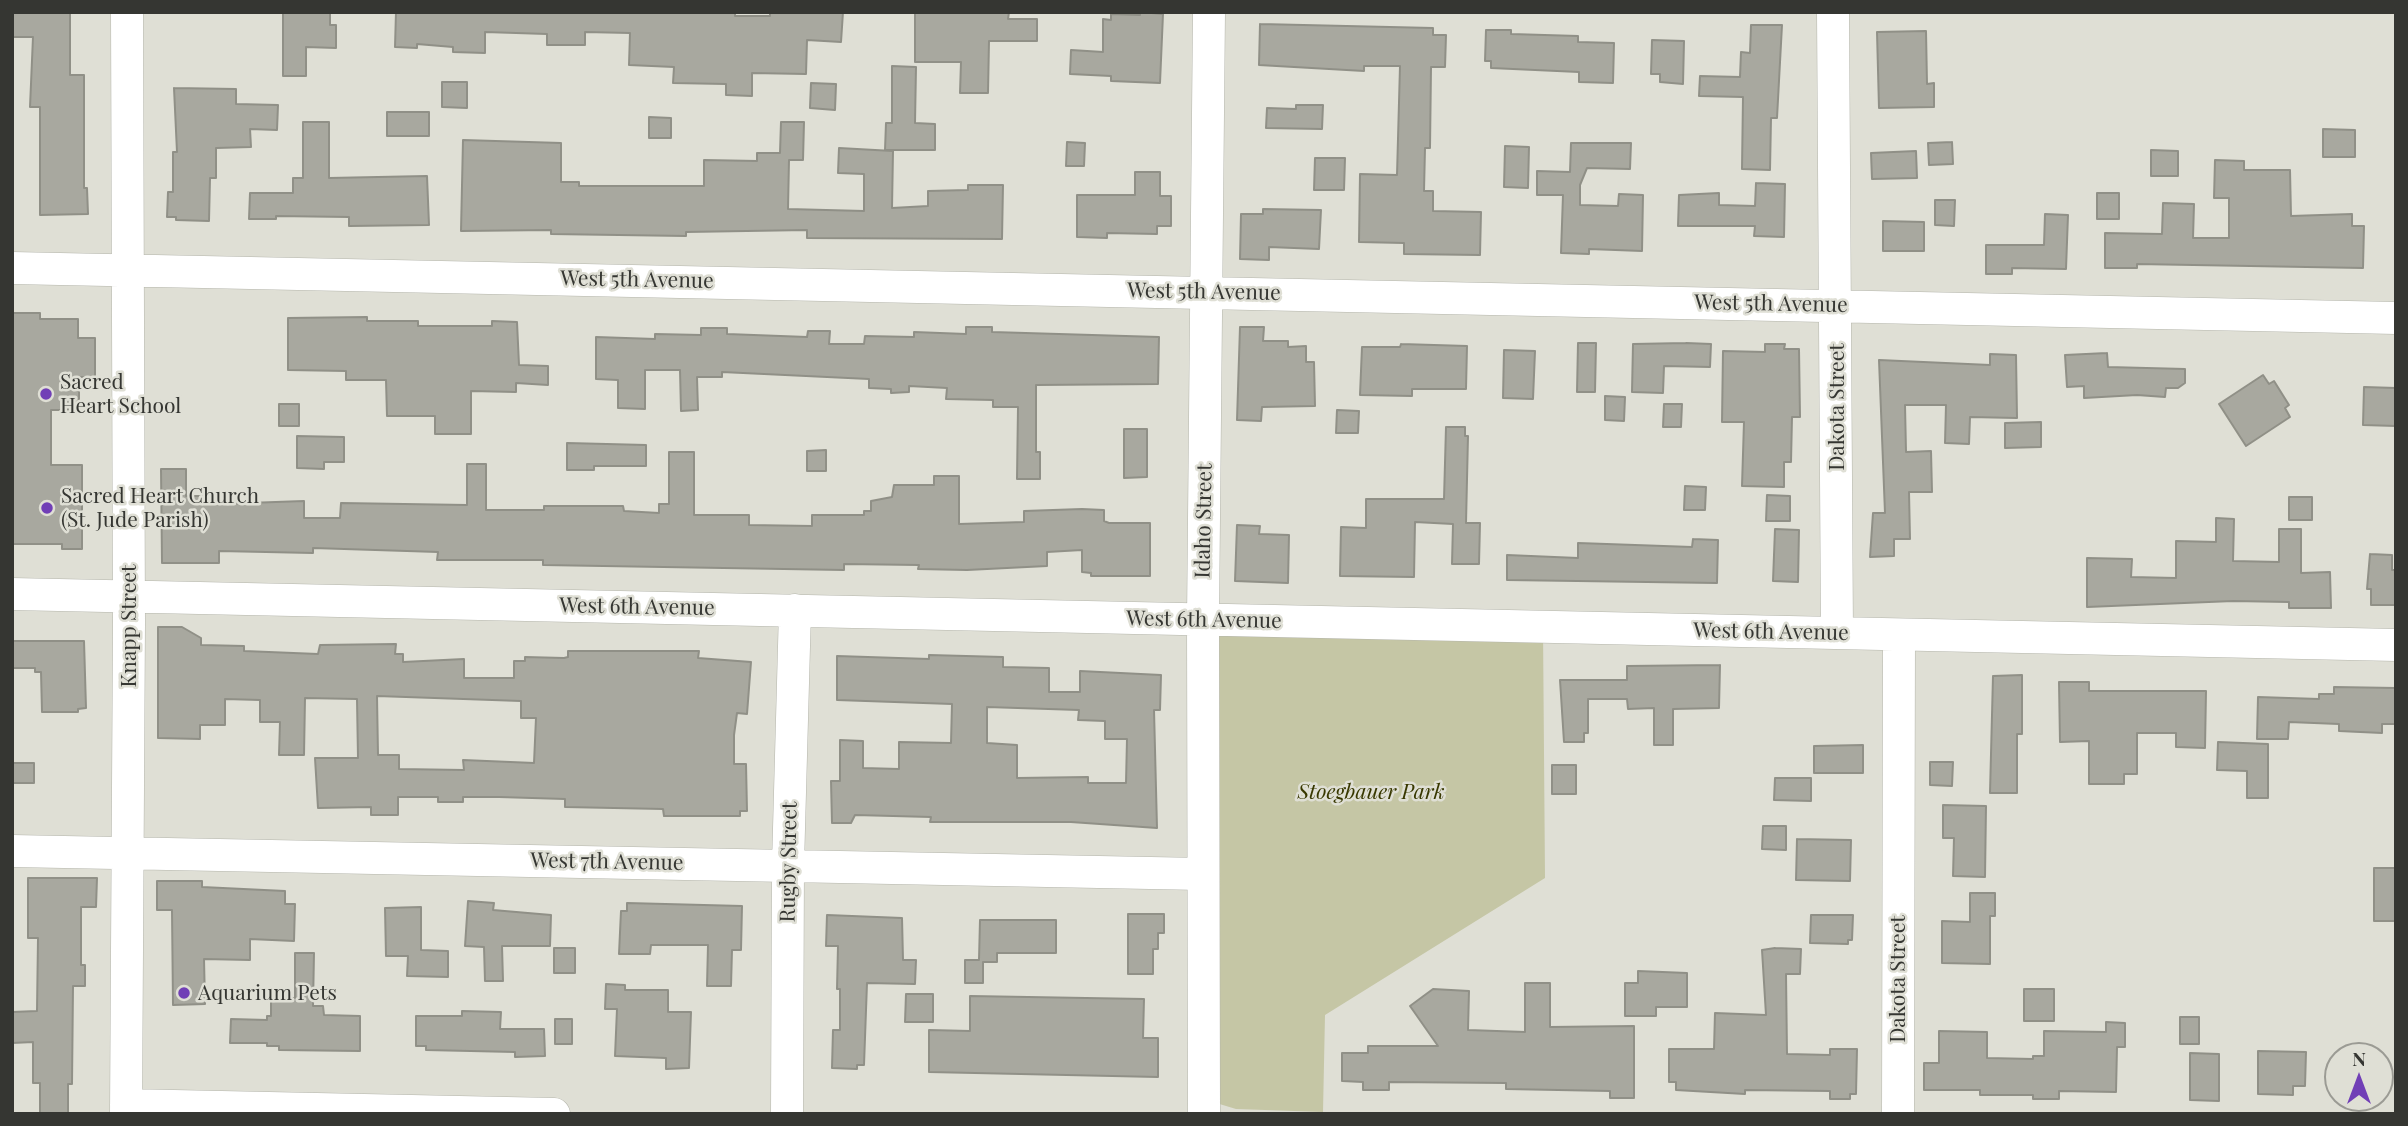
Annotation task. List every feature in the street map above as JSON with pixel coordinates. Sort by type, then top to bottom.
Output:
[{"type":"street","name":"Knapp Street","points":[[126,1110],[129,595],[127,12]]},
{"type":"street","name":"Idaho Street","points":[[1203,1114],[1203,620],[1209,12]]},
{"type":"street","name":"Dakota Street","points":[[1833,12],[1837,633]]},
{"type":"street","name":"West 5th Avenue","points":[[12,268],[2396,318]]},
{"type":"street","name":"West 6th Avenue","points":[[12,594],[2396,645]]},
{"type":"street","name":"Rugby Street","points":[[787,1114],[788,865],[795,610]]},
{"type":"street","name":"Dakota Street","points":[[1898,1114],[1899,635]]},
{"type":"street","name":"West 7th Avenue","points":[[12,851],[1202,874]]},
{"type":"street","points":[[126,1110],[554,1114]]},
{"type":"green space","name":"Stoegbauer Park","points":[[1203,619],[1543,628],[1545,878],[1325,1015],[1323,1112],[1236,1109],[1203,1099]]},
{"type":"building","points":[[12,12],[70,12],[70,75],[84,75],[84,188],[87,188],[88,214],[40,215],[40,107],[30,107],[33,37],[12,37]]},
{"type":"building","points":[[283,12],[330,12],[330,25],[336,25],[336,48],[306,47],[306,76],[283,76]]},
{"type":"building","points":[[396,12],[735,12],[735,16],[770,16],[770,12],[843,12],[841,42],[807,40],[806,74],[752,73],[752,96],[726,95],[726,84],[673,83],[674,67],[629,65],[630,33],[585,32],[585,45],[547,45],[547,34],[485,32],[485,53],[453,52],[453,47],[417,44],[417,48],[395,47]]},
{"type":"building","points":[[915,12],[1009,12],[1008,19],[1037,19],[1037,41],[989,41],[988,93],[960,93],[961,62],[915,62]]},
{"type":"building","points":[[1140,12],[1163,14],[1160,83],[1111,81],[1111,76],[1070,74],[1071,50],[1103,52],[1103,19],[1111,20],[1111,14],[1140,15]]},
{"type":"building","points":[[1260,24],[1433,28],[1433,35],[1446,35],[1445,67],[1431,67],[1430,148],[1425,148],[1424,191],[1433,191],[1433,211],[1481,212],[1480,255],[1404,254],[1404,243],[1359,242],[1360,174],[1397,175],[1400,66],[1364,66],[1364,71],[1259,65]]},
{"type":"building","points":[[1751,25],[1782,25],[1777,118],[1771,118],[1770,170],[1742,169],[1743,97],[1699,96],[1700,76],[1740,77],[1741,52],[1750,53]]},
{"type":"building","points":[[1486,30],[1511,30],[1511,34],[1578,36],[1578,42],[1614,43],[1613,83],[1579,82],[1579,72],[1491,68],[1491,61],[1485,61]]},
{"type":"building","points":[[1926,31],[1927,84],[1934,83],[1934,107],[1879,108],[1877,32]]},
{"type":"building","points":[[1652,40],[1684,41],[1683,84],[1660,82],[1660,74],[1651,74]]},
{"type":"building","points":[[892,66],[916,67],[915,123],[935,124],[935,150],[885,150],[886,123],[892,123]]},
{"type":"building","points":[[442,82],[467,82],[467,108],[442,107]]},
{"type":"building","points":[[811,83],[836,84],[835,110],[810,108]]},
{"type":"building","points":[[174,88],[236,89],[236,104],[278,105],[277,130],[250,129],[251,147],[216,148],[216,178],[210,178],[209,221],[176,220],[176,217],[167,217],[168,192],[173,192],[173,152],[177,152]]},
{"type":"building","points":[[1296,105],[1323,105],[1322,129],[1266,128],[1267,108],[1296,109]]},
{"type":"building","points":[[387,112],[429,112],[429,136],[387,136]]},
{"type":"building","points":[[649,117],[671,118],[671,138],[649,138]]},
{"type":"building","points":[[303,122],[329,122],[329,178],[427,176],[429,225],[349,226],[349,217],[276,216],[276,219],[249,219],[250,193],[293,193],[293,178],[303,178]]},
{"type":"building","points":[[781,122],[804,122],[803,160],[789,160],[788,209],[864,211],[864,174],[838,173],[839,148],[893,151],[892,208],[928,206],[928,191],[968,190],[968,185],[1003,185],[1002,239],[807,238],[807,230],[686,232],[686,236],[551,234],[551,230],[461,231],[463,140],[561,143],[561,182],[579,182],[579,186],[704,186],[704,160],[757,161],[757,153],[780,153]]},
{"type":"building","points":[[2323,129],[2355,130],[2355,157],[2323,157]]},
{"type":"building","points":[[1067,142],[1085,143],[1084,166],[1066,166]]},
{"type":"building","points":[[1952,142],[1953,164],[1929,165],[1928,143]]},
{"type":"building","points":[[1571,143],[1631,143],[1630,169],[1587,168],[1580,185],[1580,205],[1618,206],[1619,194],[1643,195],[1642,251],[1589,249],[1589,254],[1561,253],[1563,195],[1537,195],[1537,171],[1570,172]]},
{"type":"building","points":[[1505,146],[1529,147],[1528,188],[1504,187]]},
{"type":"building","points":[[2151,150],[2178,151],[2178,176],[2151,176]]},
{"type":"building","points":[[1916,151],[1917,178],[1872,179],[1871,153]]},
{"type":"building","points":[[1315,158],[1345,158],[1344,190],[1314,190]]},
{"type":"building","points":[[2215,160],[2244,161],[2244,170],[2290,170],[2291,216],[2352,214],[2352,226],[2364,226],[2363,268],[2137,264],[2137,268],[2105,268],[2105,233],[2162,234],[2163,203],[2194,204],[2193,238],[2229,238],[2229,198],[2214,198]]},
{"type":"building","points":[[1135,172],[1160,172],[1160,196],[1171,196],[1171,226],[1157,226],[1157,234],[1107,233],[1107,238],[1077,237],[1077,195],[1135,195]]},
{"type":"building","points":[[1756,183],[1785,184],[1784,237],[1754,236],[1755,226],[1678,226],[1679,195],[1719,193],[1719,205],[1755,206]]},
{"type":"building","points":[[2097,193],[2119,193],[2119,219],[2097,219]]},
{"type":"building","points":[[1935,200],[1955,200],[1954,226],[1935,225]]},
{"type":"building","points":[[1263,209],[1321,210],[1319,249],[1269,247],[1269,260],[1240,259],[1241,214],[1263,214]]},
{"type":"building","points":[[2045,214],[2068,215],[2066,269],[2012,268],[2012,274],[1986,274],[1986,245],[2044,245]]},
{"type":"building","points":[[1883,221],[1924,222],[1924,251],[1883,251]]},
{"type":"building","points":[[12,313],[40,313],[40,319],[78,319],[78,338],[95,338],[95,377],[79,377],[79,410],[51,410],[51,465],[82,465],[82,549],[62,549],[62,544],[12,544]]},
{"type":"building","points":[[367,317],[367,321],[418,321],[418,326],[492,326],[492,321],[517,322],[519,365],[548,366],[548,385],[516,383],[516,392],[471,391],[471,434],[435,434],[435,416],[387,416],[386,380],[346,380],[346,371],[288,370],[288,318]]},
{"type":"building","points":[[966,327],[992,327],[992,332],[1159,337],[1158,384],[1036,385],[1036,452],[1040,452],[1040,479],[1017,479],[1018,407],[993,407],[993,400],[946,399],[947,388],[909,386],[909,392],[891,393],[891,389],[869,388],[869,379],[722,372],[722,377],[697,377],[698,410],[681,411],[680,370],[645,370],[645,409],[618,408],[618,380],[596,379],[596,337],[655,339],[655,334],[701,335],[701,328],[727,328],[727,334],[807,337],[808,331],[830,331],[829,344],[864,344],[865,336],[914,337],[914,332],[966,334]]},
{"type":"building","points":[[1240,327],[1264,327],[1263,341],[1288,341],[1288,347],[1306,346],[1306,362],[1314,362],[1315,406],[1262,407],[1261,421],[1237,420]]},
{"type":"building","points":[[1578,343],[1596,343],[1595,392],[1577,392]]},
{"type":"building","points":[[1401,344],[1467,346],[1466,389],[1412,389],[1412,396],[1360,395],[1362,347],[1400,347]]},
{"type":"building","points":[[1633,344],[1711,344],[1710,367],[1664,366],[1663,393],[1632,392]]},
{"type":"building","points":[[1765,344],[1785,344],[1784,349],[1799,349],[1800,417],[1792,417],[1791,462],[1784,462],[1784,487],[1742,486],[1744,422],[1722,422],[1723,351],[1765,352]]},
{"type":"building","points":[[1504,350],[1535,351],[1533,399],[1503,398]]},
{"type":"building","points":[[2107,353],[2108,367],[2185,369],[2185,383],[2178,388],[2166,388],[2165,397],[2137,395],[2084,398],[2084,386],[2067,387],[2065,355]]},
{"type":"building","points":[[1990,354],[2016,355],[2017,418],[1970,417],[1969,444],[1945,443],[1946,405],[1905,405],[1906,452],[1931,451],[1932,492],[1909,492],[1910,539],[1894,539],[1894,556],[1870,557],[1873,513],[1885,513],[1879,360],[1990,365]]},
{"type":"building","points":[[2263,375],[2269,384],[2274,381],[2289,405],[2285,408],[2290,417],[2246,446],[2219,404]]},
{"type":"building","points":[[2364,387],[2396,388],[2396,426],[2363,425]]},
{"type":"building","points":[[1605,396],[1625,397],[1624,421],[1605,420]]},
{"type":"building","points":[[279,404],[299,404],[299,426],[279,426]]},
{"type":"building","points":[[1664,404],[1682,404],[1681,427],[1663,427]]},
{"type":"building","points":[[1337,410],[1359,411],[1358,433],[1336,433]]},
{"type":"building","points":[[2041,422],[2041,447],[2005,448],[2005,423]]},
{"type":"building","points":[[1446,427],[1465,427],[1465,436],[1468,436],[1466,523],[1480,523],[1479,564],[1452,564],[1453,524],[1415,522],[1414,577],[1340,576],[1341,527],[1366,528],[1366,499],[1444,499]]},
{"type":"building","points":[[1124,429],[1147,429],[1147,477],[1124,478]]},
{"type":"building","points":[[297,436],[344,437],[344,462],[324,462],[324,469],[297,468]]},
{"type":"building","points":[[567,443],[646,445],[646,466],[594,466],[594,470],[567,470]]},
{"type":"building","points":[[826,450],[826,471],[807,471],[807,451]]},
{"type":"building","points":[[669,452],[694,452],[694,515],[749,515],[749,525],[812,526],[812,515],[864,515],[864,511],[871,511],[871,501],[892,497],[894,485],[934,485],[934,476],[959,476],[959,524],[1024,522],[1024,511],[1082,509],[1104,510],[1104,521],[1109,523],[1150,523],[1150,576],[1091,576],[1091,573],[1082,572],[1082,550],[1047,552],[1047,566],[967,570],[918,569],[919,565],[844,564],[844,570],[543,565],[543,560],[437,560],[438,552],[313,548],[313,553],[219,551],[219,563],[162,563],[161,469],[186,469],[186,496],[219,496],[219,504],[304,501],[304,518],[340,518],[341,503],[467,505],[467,464],[486,464],[486,510],[544,510],[544,506],[623,506],[624,511],[659,513],[659,504],[669,504]]},
{"type":"building","points":[[1685,486],[1706,487],[1705,510],[1684,510]]},
{"type":"building","points":[[1767,495],[1790,496],[1790,521],[1766,521]]},
{"type":"building","points":[[2289,497],[2312,497],[2312,520],[2289,520]]},
{"type":"building","points":[[2216,518],[2234,519],[2233,561],[2279,562],[2279,529],[2301,529],[2301,573],[2330,572],[2331,608],[2289,608],[2289,602],[2233,601],[2087,607],[2087,558],[2132,559],[2131,577],[2176,578],[2176,541],[2216,542]]},
{"type":"building","points":[[1237,525],[1260,526],[1259,534],[1289,535],[1288,583],[1235,581]]},
{"type":"building","points":[[1775,529],[1799,530],[1798,582],[1773,581]]},
{"type":"building","points":[[1693,539],[1718,540],[1717,583],[1507,580],[1507,555],[1578,558],[1578,543],[1692,547]]},
{"type":"building","points":[[2370,554],[2392,555],[2392,570],[2396,570],[2395,605],[2371,605],[2371,589],[2367,589]]},
{"type":"building","points":[[158,627],[182,627],[201,638],[201,645],[244,646],[244,651],[318,654],[320,645],[396,644],[395,654],[403,654],[403,662],[464,659],[464,678],[514,678],[514,661],[525,661],[525,657],[564,658],[568,657],[568,651],[699,651],[698,658],[751,662],[747,714],[737,713],[734,735],[734,764],[746,764],[747,811],[740,811],[740,816],[664,816],[663,809],[565,807],[565,799],[499,797],[463,797],[463,802],[438,802],[438,797],[398,797],[398,815],[371,815],[371,807],[318,808],[315,758],[358,758],[357,699],[305,698],[304,755],[279,755],[280,722],[260,722],[260,700],[225,699],[225,725],[200,725],[200,739],[158,738]],"holes":[[[377,696],[521,701],[521,718],[536,718],[534,763],[463,760],[464,770],[399,769],[399,755],[378,755]]]},
{"type":"building","points":[[12,641],[84,641],[86,708],[78,709],[78,712],[42,712],[41,672],[35,672],[35,668],[12,668]]},
{"type":"building","points":[[929,655],[1003,657],[1003,667],[1049,668],[1049,692],[1080,692],[1080,671],[1161,675],[1160,710],[1154,710],[1157,828],[1071,822],[930,822],[931,817],[855,815],[851,823],[832,823],[831,781],[840,781],[840,740],[863,741],[863,768],[899,769],[899,742],[951,743],[952,704],[837,700],[837,656],[929,659]],"holes":[[[987,707],[1079,710],[1078,720],[1105,721],[1105,739],[1127,739],[1126,783],[1088,783],[1088,777],[1017,778],[1017,745],[987,743]]]},
{"type":"building","points":[[1720,665],[1719,708],[1673,709],[1673,745],[1654,745],[1654,708],[1628,709],[1627,699],[1588,699],[1588,733],[1584,733],[1584,742],[1564,742],[1560,680],[1627,680],[1627,666]]},
{"type":"building","points":[[2022,675],[2022,734],[2017,734],[2017,793],[1990,793],[1993,676]]},
{"type":"building","points":[[2059,682],[2089,682],[2089,691],[2206,691],[2205,748],[2176,747],[2176,733],[2137,733],[2137,774],[2124,774],[2124,784],[2089,784],[2089,741],[2060,742]]},
{"type":"building","points":[[2334,687],[2396,688],[2396,724],[2382,724],[2382,733],[2339,731],[2339,724],[2289,722],[2288,739],[2257,739],[2258,697],[2319,699],[2319,694],[2334,694]]},
{"type":"building","points":[[2218,742],[2268,744],[2268,798],[2247,798],[2247,771],[2217,770]]},
{"type":"building","points":[[1863,745],[1863,773],[1814,773],[1814,746]]},
{"type":"building","points":[[1930,762],[1953,762],[1952,786],[1930,785]]},
{"type":"building","points":[[12,763],[34,763],[34,783],[12,783]]},
{"type":"building","points":[[1552,765],[1576,765],[1576,794],[1552,794]]},
{"type":"building","points":[[1775,778],[1811,778],[1811,801],[1774,800]]},
{"type":"building","points":[[1943,805],[1986,806],[1985,877],[1953,876],[1954,838],[1943,838]]},
{"type":"building","points":[[1763,826],[1786,826],[1786,850],[1762,849]]},
{"type":"building","points":[[1797,839],[1851,840],[1850,881],[1796,880]]},
{"type":"building","points":[[2374,868],[2396,868],[2396,921],[2374,921]]},
{"type":"building","points":[[28,878],[97,878],[96,907],[81,907],[81,965],[85,965],[85,986],[73,986],[72,1084],[68,1084],[68,1114],[40,1114],[40,1083],[33,1083],[33,1042],[12,1043],[12,1012],[37,1011],[38,938],[28,938]]},
{"type":"building","points":[[157,881],[202,881],[202,887],[285,891],[285,904],[295,904],[294,941],[250,939],[250,960],[204,959],[205,1004],[173,1005],[172,910],[157,910]]},
{"type":"building","points":[[1970,893],[1995,893],[1995,916],[1990,916],[1990,964],[1942,963],[1942,921],[1970,922]]},
{"type":"building","points":[[468,901],[494,903],[493,910],[551,915],[550,946],[502,946],[503,981],[485,981],[484,947],[465,946]]},
{"type":"building","points":[[627,903],[742,906],[741,950],[732,950],[731,986],[707,986],[708,945],[651,945],[650,954],[619,954],[621,911],[627,911]]},
{"type":"building","points":[[421,907],[421,950],[448,951],[448,977],[407,976],[408,956],[386,956],[385,908]]},
{"type":"building","points":[[1128,914],[1164,914],[1164,933],[1158,933],[1158,949],[1153,949],[1153,974],[1128,974]]},
{"type":"building","points":[[827,915],[902,918],[903,960],[916,960],[915,984],[867,983],[864,1065],[857,1065],[857,1069],[832,1068],[833,1030],[840,1030],[840,989],[837,989],[838,946],[826,946]]},
{"type":"building","points":[[1811,915],[1853,915],[1852,940],[1848,940],[1848,944],[1810,943]]},
{"type":"building","points":[[980,920],[1056,920],[1056,953],[997,953],[997,962],[983,962],[983,983],[965,983],[965,960],[979,960]]},
{"type":"building","points":[[554,948],[575,948],[575,973],[554,973]]},
{"type":"building","points":[[1801,949],[1800,974],[1786,974],[1787,1054],[1830,1055],[1830,1049],[1857,1049],[1856,1094],[1850,1094],[1850,1099],[1830,1099],[1830,1091],[1745,1090],[1745,1094],[1676,1090],[1676,1082],[1669,1082],[1669,1049],[1714,1049],[1715,1013],[1766,1015],[1762,950]]},
{"type":"building","points":[[295,953],[314,953],[313,1006],[323,1006],[324,1015],[360,1016],[360,1051],[279,1050],[279,1046],[267,1046],[267,1043],[230,1043],[231,1019],[267,1020],[267,1016],[271,1016],[271,998],[295,998]]},
{"type":"building","points":[[1638,971],[1687,973],[1687,1007],[1656,1007],[1656,1016],[1625,1016],[1625,983],[1638,983]]},
{"type":"building","points":[[1525,983],[1550,983],[1550,1027],[1634,1026],[1634,1098],[1610,1098],[1610,1091],[1506,1089],[1506,1083],[1389,1082],[1389,1090],[1363,1090],[1363,1082],[1342,1081],[1342,1053],[1368,1053],[1368,1046],[1438,1046],[1410,1006],[1433,989],[1469,991],[1468,1030],[1525,1032]]},
{"type":"building","points":[[606,984],[625,985],[625,990],[668,990],[668,1012],[691,1012],[689,1068],[666,1069],[666,1058],[615,1056],[617,1009],[605,1009]]},
{"type":"building","points":[[2024,989],[2054,989],[2054,1021],[2024,1021]]},
{"type":"building","points":[[906,994],[933,994],[933,1022],[905,1022]]},
{"type":"building","points":[[970,996],[1144,999],[1143,1038],[1158,1038],[1158,1077],[929,1072],[929,1030],[970,1031]]},
{"type":"building","points":[[462,1011],[501,1012],[500,1029],[544,1029],[545,1056],[515,1057],[515,1052],[426,1050],[426,1046],[416,1046],[416,1016],[462,1016]]},
{"type":"building","points":[[2180,1017],[2199,1017],[2199,1044],[2180,1044]]},
{"type":"building","points":[[555,1019],[572,1019],[572,1044],[555,1044]]},
{"type":"building","points":[[2106,1022],[2125,1023],[2125,1047],[2117,1047],[2116,1092],[2059,1091],[2059,1099],[2033,1099],[2033,1095],[1980,1095],[1980,1090],[1924,1090],[1924,1063],[1939,1063],[1939,1031],[1987,1032],[1987,1058],[2033,1059],[2033,1056],[2044,1056],[2044,1031],[2106,1032]]},
{"type":"building","points":[[2258,1051],[2306,1052],[2305,1086],[2293,1086],[2293,1095],[2258,1094]]},
{"type":"building","points":[[2190,1053],[2219,1054],[2219,1101],[2190,1100]]},
{"type":"place","name":"Sacred Heart School","points":[[46,394]]},
{"type":"place","name":"Sacred Heart Church (St. Jude Parish)","points":[[47,508]]},
{"type":"place","name":"Aquarium Pets","points":[[184,993]]}]
